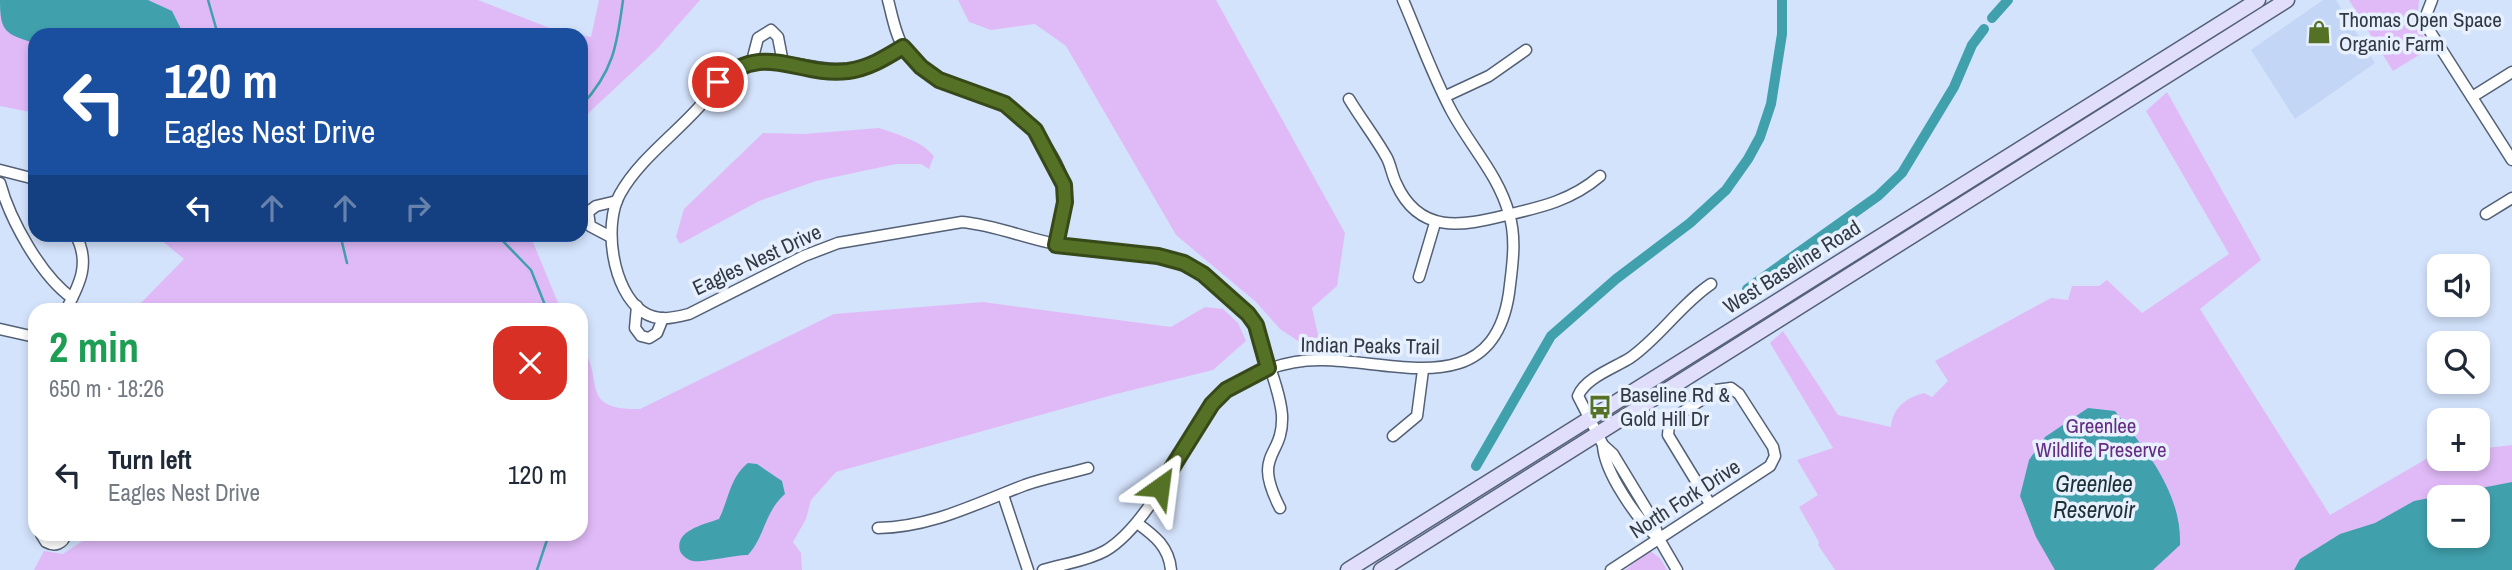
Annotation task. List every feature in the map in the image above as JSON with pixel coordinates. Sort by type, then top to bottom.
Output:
[{"type":"main road","name":"West Baseline Road","points":[[1348,570],[2258,0]]},
{"type":"main road","name":"West Baseline Road","points":[[1381,570],[1600,440],[2287,0]]},
{"type":"main road","points":[[1973,179],[1982,194]]},
{"type":"street","points":[[888,0],[903,47],[921,67],[939,80],[1005,104],[1035,130],[1064,185],[1065,202],[1056,245]]},
{"type":"street","name":"Indian Peaks Trail","points":[[1043,570],[1102,553],[1120,541],[1137,523],[1212,404],[1226,390],[1268,368],[1322,359],[1423,370],[1444,368],[1464,362],[1489,344],[1498,331],[1505,317],[1512,264],[1510,215],[1497,183],[1451,111],[1403,0]]},
{"type":"street","points":[[2432,0],[2427,13],[2429,30],[2512,160]]},
{"type":"street","points":[[783,63],[778,37],[771,30],[758,38],[752,61],[848,71],[881,61],[903,47]]},
{"type":"street","points":[[1446,96],[1489,76],[1526,50]]},
{"type":"street","name":"Eagles Nest Drive","points":[[752,61],[730,71],[718,82],[694,112],[631,176],[617,201],[609,236],[619,272],[637,306],[635,328],[641,336],[649,338],[657,333],[663,318],[689,314],[804,256],[838,243],[898,231],[962,222],[981,224],[1056,245],[1158,256],[1194,269],[1248,314],[1256,325],[1282,413],[1280,434],[1269,454],[1267,468],[1268,485],[1280,508]]},
{"type":"street","points":[[2472,97],[2512,72]]},
{"type":"street","points":[[1349,99],[1388,159],[1396,185],[1407,200],[1435,223],[1462,225],[1562,202],[1580,193],[1600,176]]},
{"type":"street","points":[[0,170],[28,177]]},
{"type":"street","points":[[0,183],[6,203],[28,241]]},
{"type":"street","points":[[2486,214],[2512,198]]},
{"type":"street","name":"Eagles Nest Drive","points":[[609,236],[590,226],[588,212],[596,206],[617,201]]},
{"type":"street","points":[[1419,277],[1435,223]]},
{"type":"street","points":[[29,242],[55,285],[72,298]]},
{"type":"street","points":[[69,303],[82,277],[84,262],[79,242]]},
{"type":"street","points":[[1677,570],[1659,539],[1653,520],[1613,454],[1600,440],[1578,396],[1580,390],[1648,345],[1690,298],[1711,284]]},
{"type":"street","points":[[637,306],[641,311],[663,318]]},
{"type":"street","points":[[0,329],[28,335]]},
{"type":"street","points":[[1393,436],[1417,416],[1423,370]]},
{"type":"street","name":"North Fork Drive","points":[[1611,570],[1770,466],[1775,456],[1773,447],[1740,394],[1731,388],[1716,390],[1669,424],[1668,435],[1710,504]]},
{"type":"street","points":[[878,528],[923,524],[1025,485],[1088,468]]},
{"type":"street","points":[[1003,495],[1028,570]]},
{"type":"street","points":[[1137,523],[1157,537],[1166,549],[1171,570]]},
{"type":"street","points":[[45,541],[55,545],[63,541]]},
{"type":"shaded area","points":[[2323,0],[2336,0],[2375,63],[2295,119],[2251,50]]},
{"type":"green space","points":[[0,0],[478,0],[551,28],[28,28],[28,112],[0,106]]},
{"type":"green space","points":[[599,0],[700,0],[656,50],[588,113],[588,36],[591,37]]},
{"type":"green space","points":[[958,0],[1216,0],[1345,233],[1337,286],[1312,308],[1321,348],[1301,343],[1280,329],[1255,301],[1176,235],[1066,46],[1035,24],[991,30],[969,22]]},
{"type":"green space","points":[[2349,0],[2419,0],[2417,22],[2429,49],[2393,71]]},
{"type":"green space","name":"Greenlee Wildlife Preserve","points":[[2167,92],[2261,260],[2200,309],[2330,515],[2427,458],[2427,471],[2490,471],[2490,448],[2512,445],[2512,570],[1835,570],[1818,545],[1819,542],[1799,507],[1818,495],[1797,460],[1833,448],[1770,343],[1783,331],[1838,415],[1891,427],[1894,414],[1902,404],[1924,393],[1932,397],[1948,381],[1935,361],[2051,298],[2068,300],[2072,286],[2099,286],[2107,280],[2142,313],[2229,254],[2146,111]]},
{"type":"green space","points":[[879,128],[909,139],[928,150],[934,156],[929,169],[921,164],[896,164],[816,181],[759,201],[680,244],[676,237],[684,209],[763,133],[804,134]]},
{"type":"green space","points":[[163,242],[533,242],[558,303],[141,303],[184,259]]},
{"type":"green space","points":[[983,302],[1171,327],[1205,307],[1223,309],[1238,323],[1246,341],[1213,370],[1116,394],[836,472],[811,500],[806,519],[793,542],[801,553],[802,570],[34,570],[44,551],[63,554],[82,541],[588,541],[588,358],[600,398],[620,408],[640,409],[834,314]]},
{"type":"green space","points":[[1650,551],[1660,558],[1667,570],[1625,570]]},
{"type":"water","points":[[0,0],[148,0],[172,11],[180,28],[28,28],[28,41],[6,30],[1,19]]},
{"type":"water","name":"Greenlee Reservoir","points":[[2088,408],[2115,411],[2150,457],[2168,490],[2179,526],[2180,545],[2153,570],[2055,570],[2036,537],[2020,496],[2029,460],[2045,437]]},
{"type":"water","points":[[748,463],[757,464],[782,481],[785,494],[773,508],[754,548],[748,555],[697,561],[687,559],[680,551],[682,538],[692,529],[719,519],[737,475]]},
{"type":"water","points":[[2512,482],[2512,570],[2294,570],[2300,559],[2340,534],[2375,523],[2414,501],[2427,498],[2427,548],[2490,548],[2490,486]]},
{"type":"waterway","points":[[208,0],[216,28]]},
{"type":"waterway","points":[[588,98],[612,58],[623,0]]},
{"type":"waterway","points":[[1476,466],[1551,336],[1616,279],[1690,223],[1726,190],[1748,159],[1760,137],[1771,104],[1782,34],[1782,0]]},
{"type":"waterway","points":[[1992,18],[2008,0]]},
{"type":"waterway","points":[[1747,289],[1878,196],[1902,173],[1954,87],[1972,45],[1984,29]]},
{"type":"waterway","points":[[342,242],[347,263]]},
{"type":"waterway","points":[[504,242],[531,270],[544,303]]},
{"type":"waterway","points":[[537,570],[547,541]]},
{"type":"place","name":"Thomas Open Space Organic Farm","points":[[2319,32]]},
{"type":"place","name":"Baseline Rd & Gold Hill Dr","points":[[1600,407]]},
{"type":"route","points":[[718,82],[730,71],[752,61],[848,71],[881,61],[903,47],[921,67],[939,80],[958,90],[1005,104],[1035,130],[1064,185],[1065,202],[1056,245],[1175,260],[1203,274],[1230,297],[1256,325],[1268,368],[1226,390],[1212,404],[1160,487]]}]
